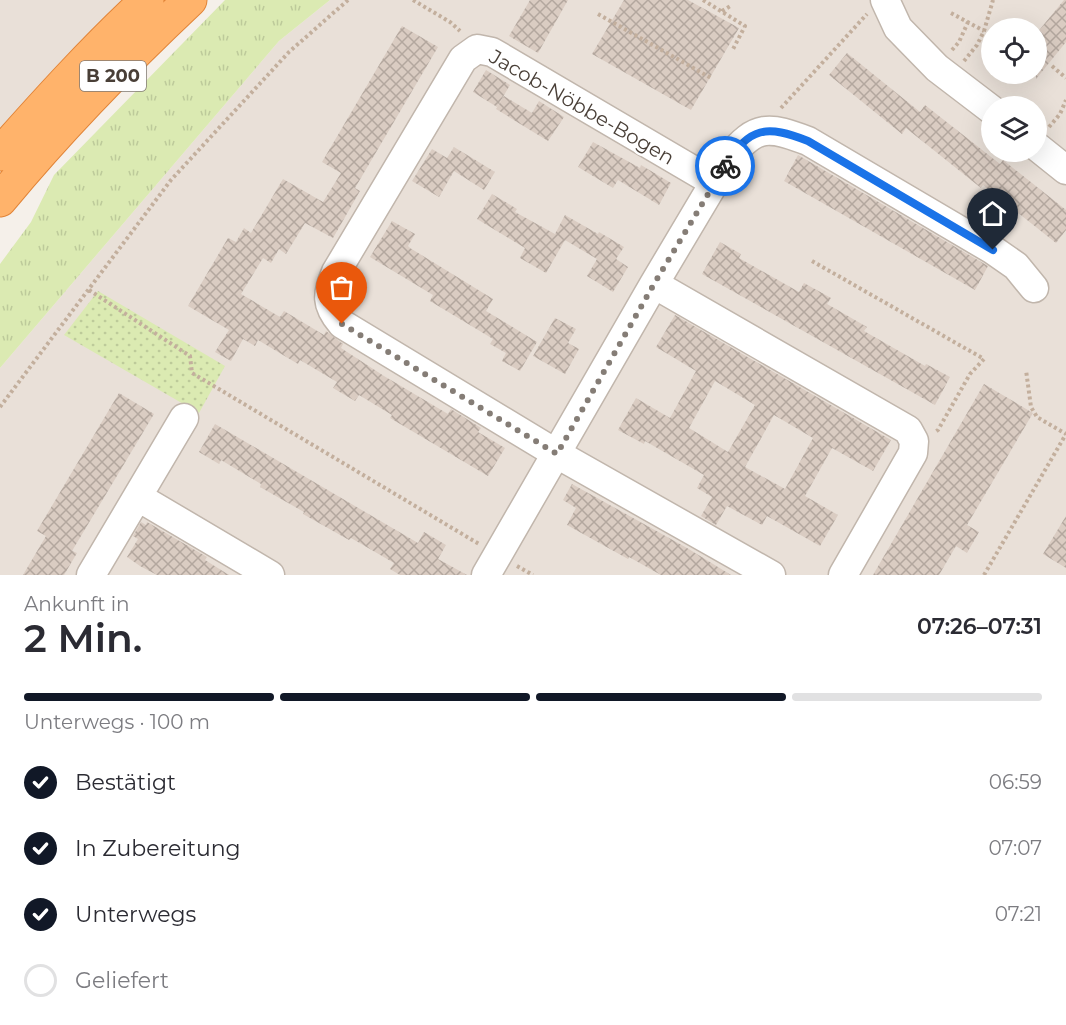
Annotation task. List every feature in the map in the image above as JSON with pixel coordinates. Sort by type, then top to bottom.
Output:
[{"type":"highway","name":"B 200","points":[[0,154],[48,99],[147,0]]},
{"type":"highway","name":"B 200","points":[[0,200],[38,154],[138,48],[190,0]]},
{"type":"street","points":[[877,6],[944,73],[981,102]]},
{"type":"street","name":"Jacob-Nöbbe-Bogen","points":[[715,183],[492,52],[477,49],[463,59],[336,272],[329,290],[329,303],[342,324],[557,454],[771,575]]},
{"type":"street","points":[[492,565],[729,158],[743,141],[764,130],[785,132],[808,141],[993,250],[1016,266],[1034,288]]},
{"type":"street","points":[[1047,147],[1066,170]]},
{"type":"street","points":[[654,284],[908,430],[914,441],[913,453],[843,575]]},
{"type":"street","points":[[91,575],[184,418]]},
{"type":"street","points":[[138,497],[270,575]]},
{"type":"path","points":[[0,407],[171,180],[289,52],[348,0]]},
{"type":"path","points":[[413,0],[450,22],[471,40],[477,49]]},
{"type":"path","points":[[703,0],[745,26],[732,51]]},
{"type":"path","points":[[987,18],[992,0]]},
{"type":"path","points":[[722,11],[732,4]]},
{"type":"path","points":[[764,130],[877,6]]},
{"type":"path","points":[[951,13],[981,29]]},
{"type":"path","points":[[598,14],[711,78]]},
{"type":"path","points":[[944,73],[968,22]]},
{"type":"path","points":[[944,73],[977,45],[981,37]]},
{"type":"path","points":[[1052,66],[1066,78]]},
{"type":"path","points":[[1047,130],[1060,114],[1066,100]]},
{"type":"path","points":[[812,261],[984,359],[970,374],[938,430],[914,441]]},
{"type":"path","points":[[89,290],[190,356],[192,373],[492,565],[533,575]]},
{"type":"path","points":[[984,575],[1066,434],[1037,417],[1031,407],[1026,370]]},
{"type":"shaded area","points":[[0,0],[130,0],[0,147]]},
{"type":"shaded area","points":[[330,0],[1066,0],[1066,575],[0,575],[0,368],[279,41]]},
{"type":"green space","points":[[225,0],[330,0],[279,41],[0,368],[0,264],[31,222],[54,175]]},
{"type":"green space","points":[[98,291],[225,366],[199,413],[64,335]]},
{"type":"building","points":[[530,0],[568,0],[538,53],[509,36]]},
{"type":"building","points":[[624,0],[688,0],[739,28],[691,110],[592,54]]},
{"type":"building","points":[[1066,0],[1066,42],[1047,65],[1047,21]]},
{"type":"building","points":[[402,26],[438,47],[355,188],[360,191],[333,238],[305,223],[286,254],[279,249],[271,263],[263,258],[241,294],[280,317],[284,311],[324,335],[326,331],[343,344],[341,348],[384,376],[448,414],[451,409],[481,428],[478,432],[505,448],[488,476],[390,418],[392,415],[359,395],[355,401],[333,388],[337,382],[300,360],[298,364],[258,340],[255,346],[243,339],[231,361],[215,352],[229,330],[188,306],[228,238],[236,242],[244,228],[251,233],[283,179],[323,202],[341,173],[322,162]]},
{"type":"building","points":[[847,53],[920,112],[925,105],[981,149],[981,162],[1000,164],[1006,162],[1066,210],[1066,230],[1056,243],[983,185],[981,188],[906,128],[902,134],[829,75]]},
{"type":"building","points":[[486,70],[510,85],[497,107],[473,92]]},
{"type":"building","points":[[504,96],[532,113],[539,101],[564,117],[548,141],[496,109]]},
{"type":"building","points":[[593,142],[640,168],[641,165],[671,183],[659,205],[618,180],[613,188],[578,167]]},
{"type":"building","points":[[454,147],[495,172],[484,190],[454,171],[439,197],[412,181],[432,149],[447,158]]},
{"type":"building","points":[[798,155],[988,266],[975,290],[784,181]]},
{"type":"building","points":[[492,194],[517,209],[515,212],[555,234],[565,215],[624,247],[616,259],[628,267],[613,292],[587,276],[597,259],[565,240],[546,273],[520,258],[525,248],[477,219]]},
{"type":"building","points":[[392,221],[415,234],[408,246],[410,248],[493,299],[486,311],[537,342],[520,371],[502,361],[506,353],[490,344],[493,339],[430,301],[433,295],[370,257]]},
{"type":"building","points":[[720,242],[741,254],[739,258],[799,292],[804,283],[831,298],[827,304],[867,327],[864,331],[925,366],[926,364],[950,377],[935,405],[702,274]]},
{"type":"building","points":[[675,315],[891,440],[873,471],[832,448],[805,496],[838,515],[820,546],[767,516],[762,525],[727,506],[716,525],[701,516],[712,497],[697,488],[704,475],[645,441],[644,444],[618,430],[636,398],[670,418],[696,371],[656,347]],"holes":[[[715,381],[755,405],[728,452],[689,428]],[[774,415],[813,438],[785,489],[745,467]]]},
{"type":"building","points":[[555,318],[576,329],[568,343],[579,349],[565,374],[533,356]]},
{"type":"building","points":[[984,384],[1033,413],[967,525],[979,532],[967,553],[956,546],[939,575],[873,575]]},
{"type":"building","points":[[119,393],[154,414],[72,551],[77,553],[64,575],[23,575],[46,536],[37,531]]},
{"type":"building","points":[[215,424],[418,543],[424,532],[446,545],[438,559],[467,575],[400,575],[390,569],[394,563],[303,514],[304,512],[260,487],[261,484],[221,460],[219,464],[199,452]]},
{"type":"building","points":[[572,484],[731,575],[661,575],[567,525],[576,508],[563,500]]},
{"type":"building","points":[[1066,516],[1066,568],[1043,554]]},
{"type":"building","points":[[141,522],[146,525],[147,522],[207,557],[205,560],[229,575],[157,575],[140,566],[127,557],[138,539],[133,536]]},
{"type":"way so far","points":[[342,324],[557,454],[654,284],[725,166]]},
{"type":"route","points":[[725,166],[743,141],[764,130],[785,132],[808,141],[993,250]]}]
